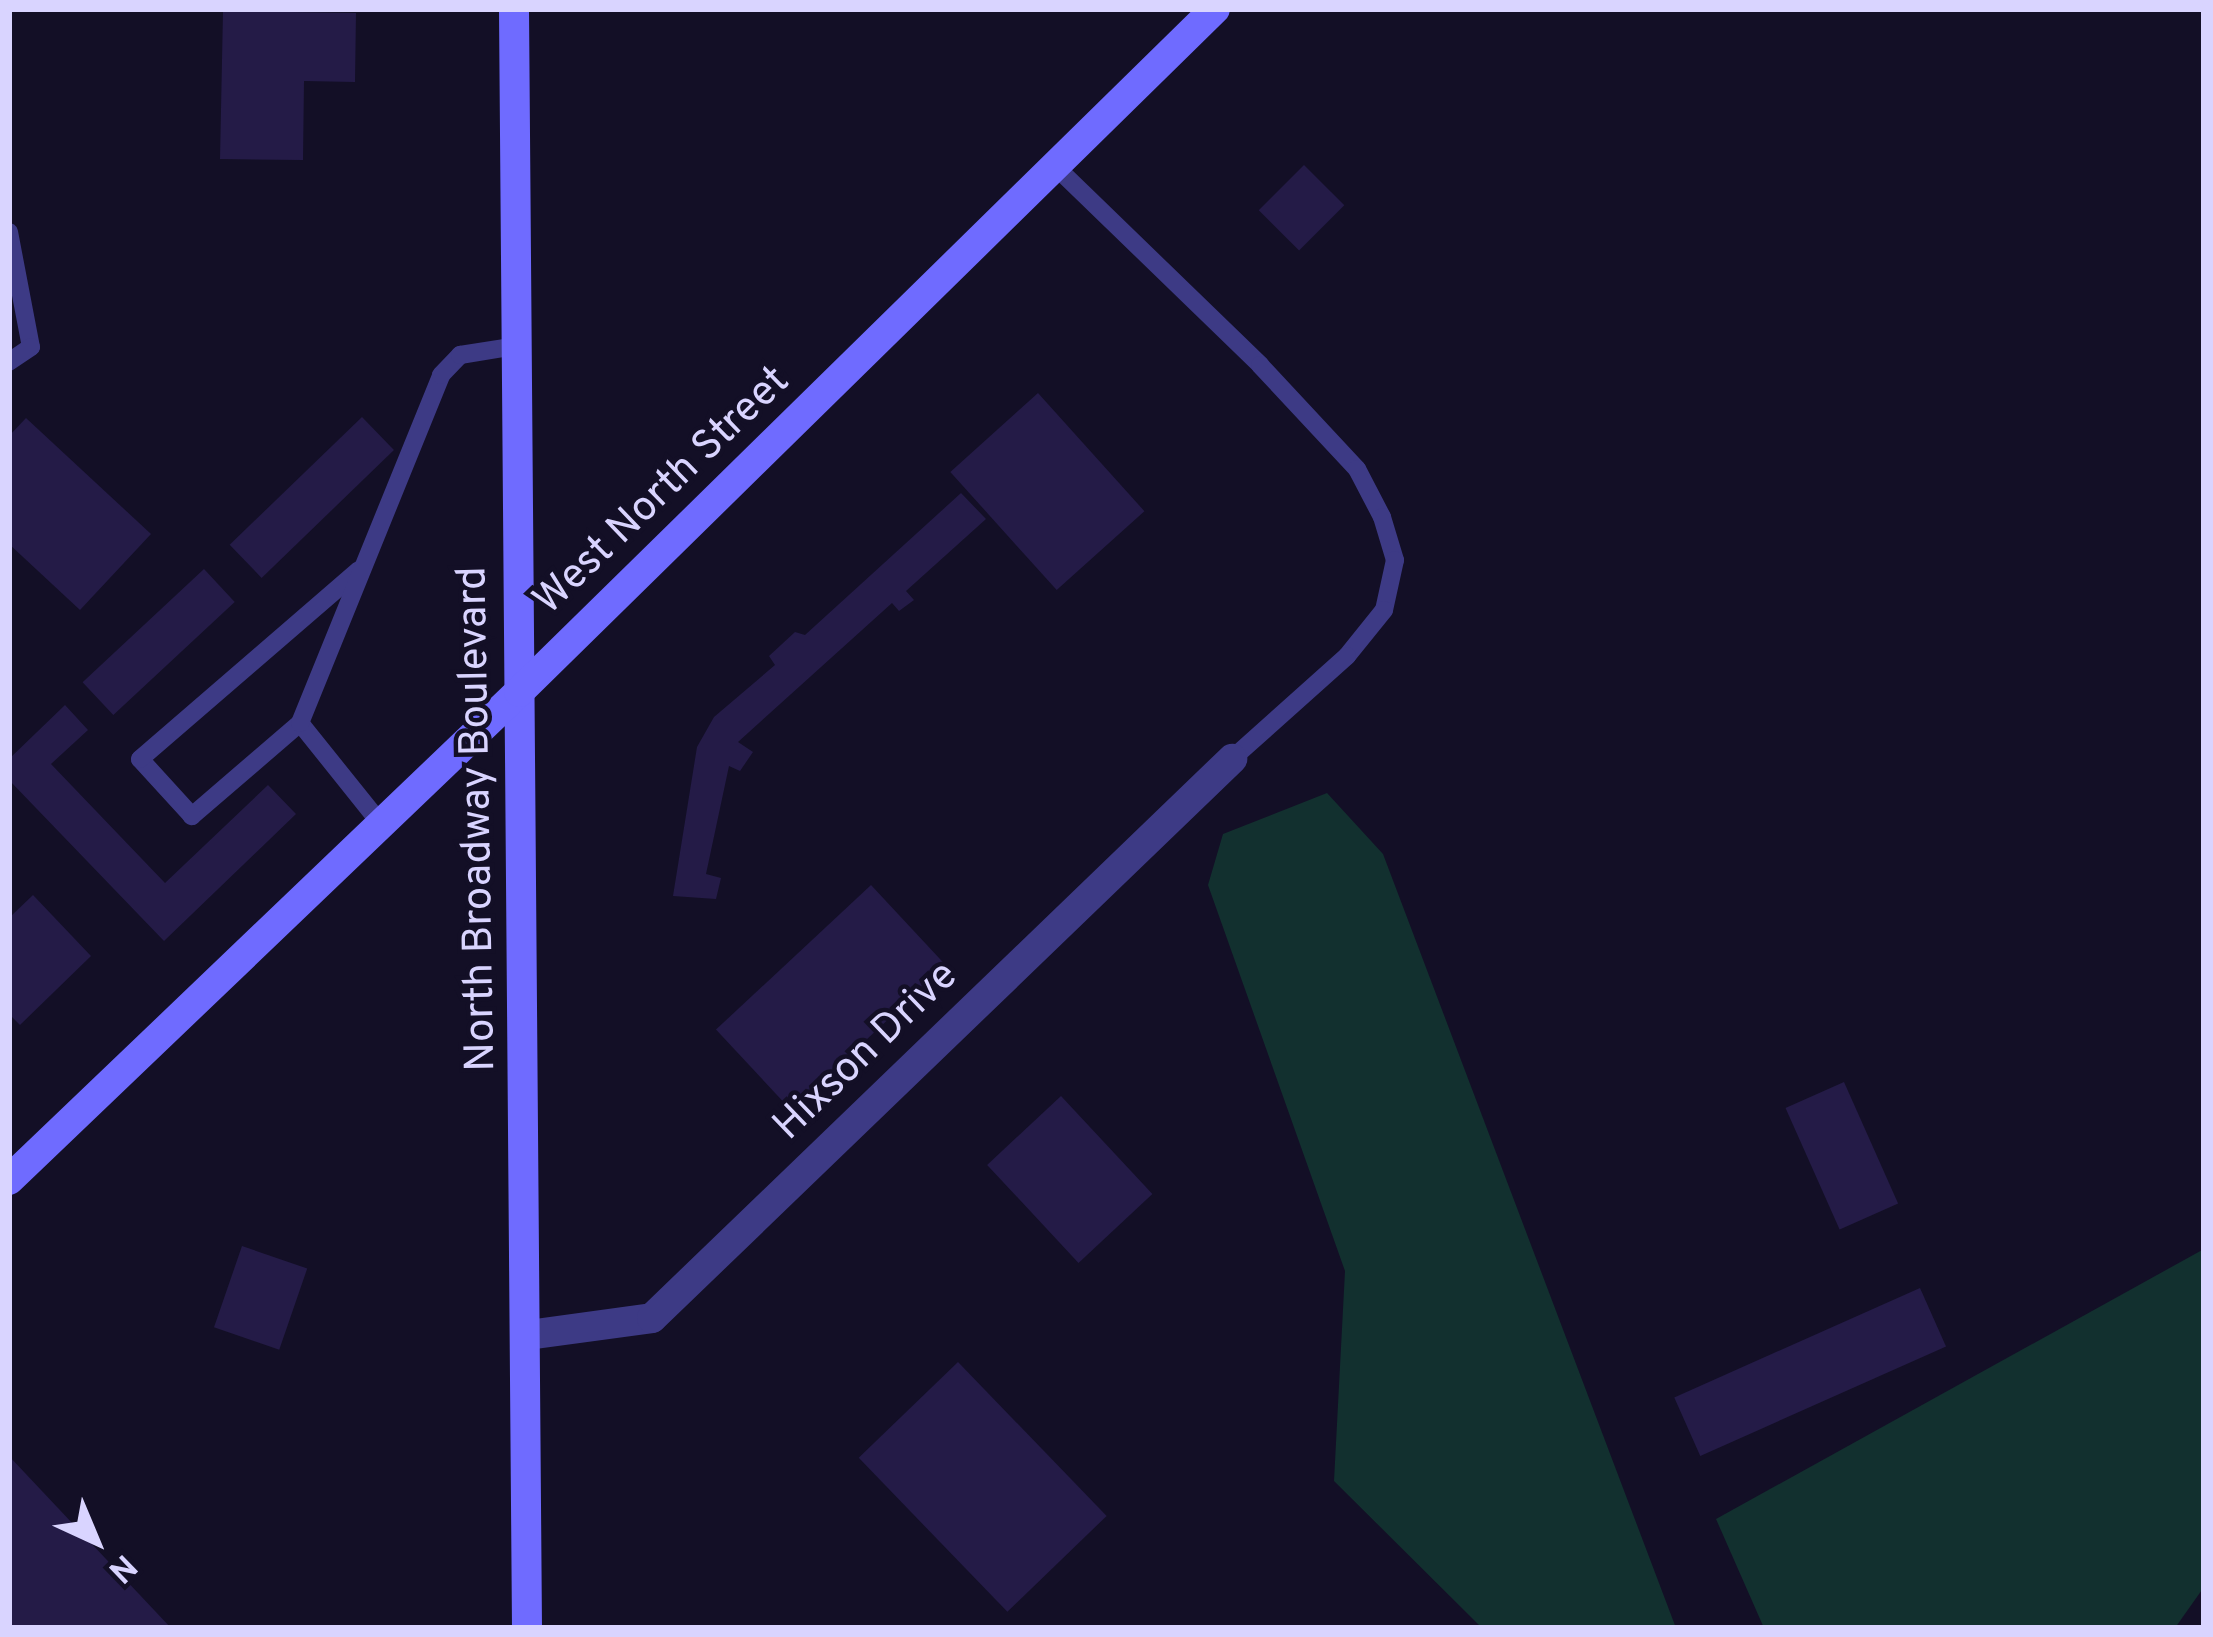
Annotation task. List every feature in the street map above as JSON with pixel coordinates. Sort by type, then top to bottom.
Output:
[{"type":"street","name":"North Broadway Boulevard","points":[[514,9],[527,1628]]},
{"type":"street","name":"West North Street","points":[[9,1180],[519,692],[1214,10]]},
{"type":"street","name":"Hixson Drive","points":[[528,1336],[652,1318],[1232,759]]},
{"type":"lane","points":[[1055,166],[1307,412],[1357,470],[1389,538],[1395,560],[1384,610],[1347,656],[1232,759]]},
{"type":"lane","points":[[9,232],[31,346],[9,362]]},
{"type":"lane","points":[[362,566],[140,760],[192,816],[300,723],[441,375],[460,356],[516,346]]},
{"type":"lane","points":[[300,723],[380,824]]},
{"type":"green space","points":[[1327,793],[1383,854],[1676,1628],[1482,1628],[1334,1481],[1345,1271],[1208,885],[1223,834]]},
{"type":"green space","points":[[2204,1249],[2204,1587],[2175,1628],[1764,1628],[1716,1519]]},
{"type":"building","points":[[223,11],[356,13],[355,82],[304,81],[303,160],[220,159]]},
{"type":"building","points":[[1304,165],[1344,205],[1299,251],[1259,210]]},
{"type":"building","points":[[1038,393],[1144,511],[1057,590],[950,472]]},
{"type":"building","points":[[362,417],[394,450],[262,578],[230,545]]},
{"type":"building","points":[[26,418],[151,534],[80,610],[9,544],[9,436]]},
{"type":"building","points":[[961,493],[986,519],[906,591],[914,600],[899,611],[892,603],[738,742],[753,752],[740,771],[729,766],[706,874],[721,878],[716,899],[673,896],[697,747],[714,717],[775,665],[769,656],[795,632],[805,635]]},
{"type":"building","points":[[204,569],[235,602],[113,715],[83,682]]},
{"type":"building","points":[[65,705],[88,730],[51,764],[165,883],[268,785],[296,814],[164,941],[9,780],[9,759]]},
{"type":"building","points":[[871,885],[946,965],[791,1110],[716,1030]]},
{"type":"building","points":[[33,895],[91,956],[20,1025],[9,1014],[9,918]]},
{"type":"building","points":[[1844,1082],[1898,1204],[1840,1230],[1786,1108]]},
{"type":"building","points":[[1061,1096],[1152,1194],[1079,1263],[987,1165]]},
{"type":"building","points":[[242,1246],[307,1268],[279,1350],[214,1327]]},
{"type":"building","points":[[1920,1288],[1946,1346],[1700,1456],[1674,1397]]},
{"type":"building","points":[[958,1362],[1107,1516],[1007,1612],[859,1458]]},
{"type":"building","points":[[9,1456],[171,1628],[9,1628]]}]
